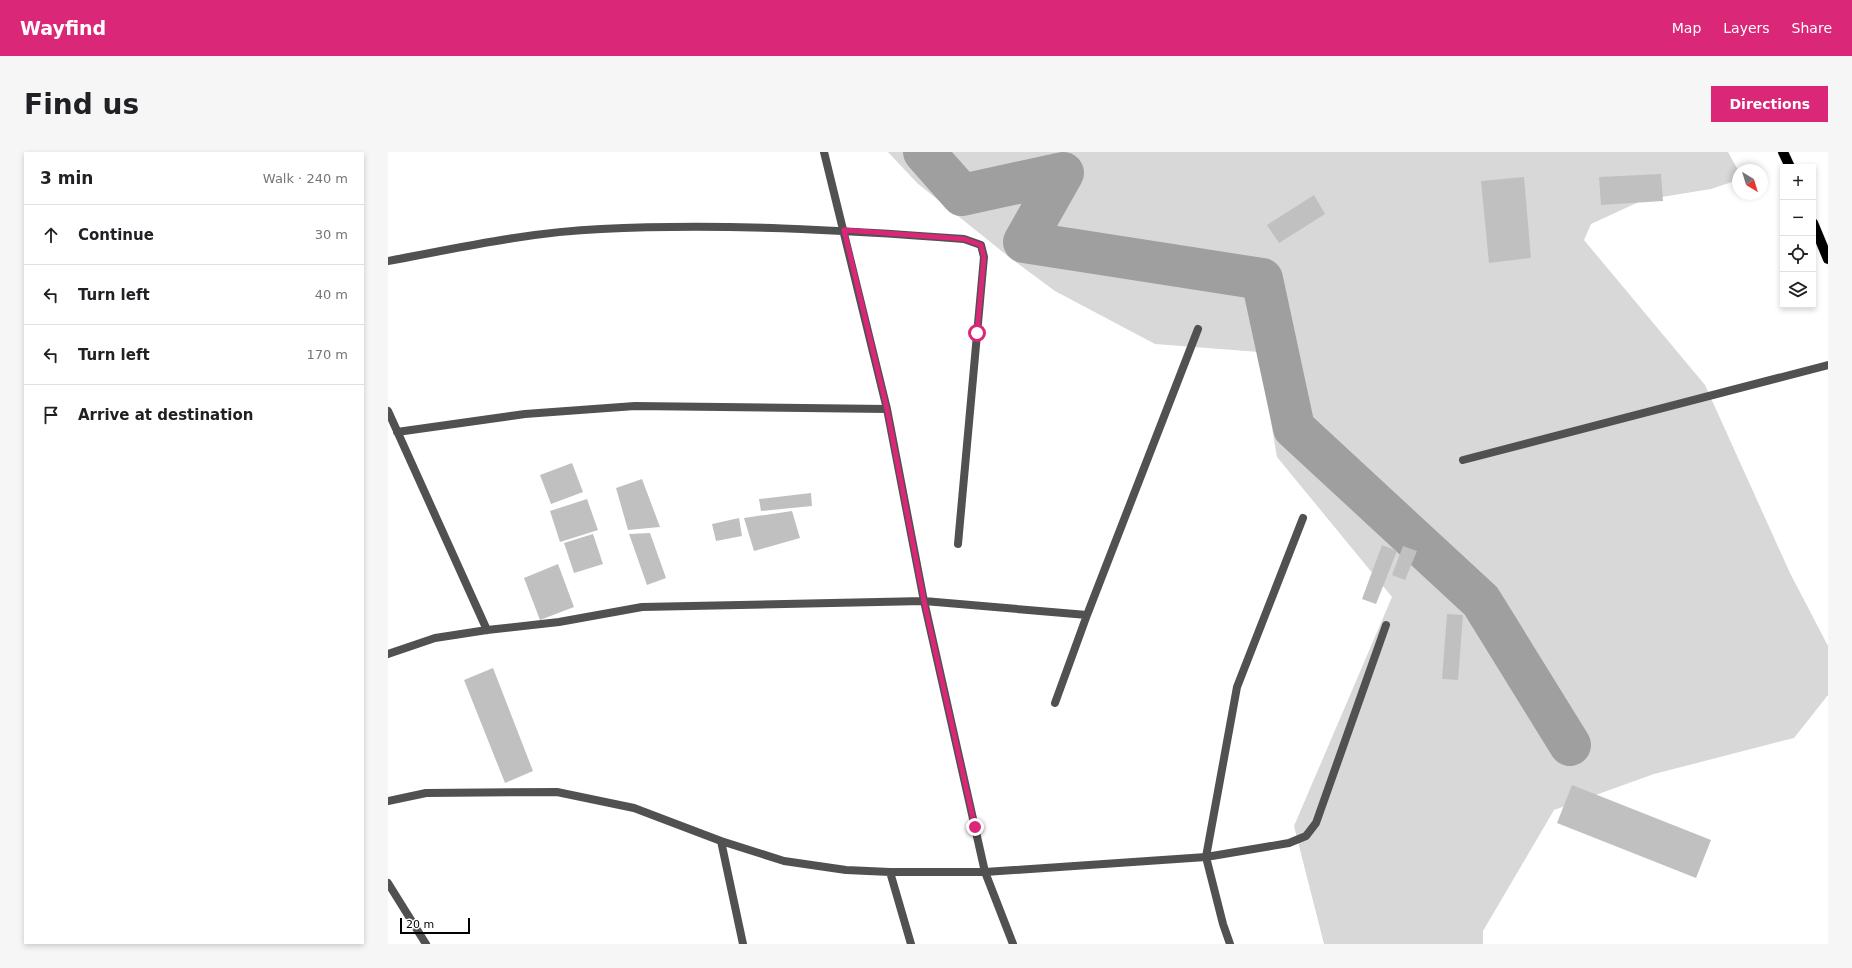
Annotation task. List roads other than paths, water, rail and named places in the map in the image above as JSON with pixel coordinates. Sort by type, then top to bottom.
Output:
[{"type":"main road","points":[[1783,152],[1789,164]]},
{"type":"main road","points":[[1816,230],[1828,260]]},
{"type":"street","points":[[824,152],[887,409],[924,601],[985,872],[1013,944]]},
{"type":"street","points":[[388,261],[516,237],[600,229],[687,227],[844,230],[964,239],[981,245],[984,257],[958,544]]},
{"type":"street","points":[[1055,703],[1087,615],[1198,329]]},
{"type":"street","points":[[1462,460],[1828,365]]},
{"type":"street","points":[[397,432],[525,414],[635,406],[887,409]]},
{"type":"street","points":[[388,411],[487,630]]},
{"type":"street","points":[[1230,944],[1222,924],[1206,857],[1237,687],[1303,518]]},
{"type":"street","points":[[388,654],[435,638],[487,630],[559,622],[642,607],[924,601],[1087,615]]},
{"type":"street","points":[[388,801],[426,793],[557,792],[634,808],[721,841],[784,861],[846,870],[890,872],[985,872],[1206,857],[1289,843],[1306,836],[1316,823],[1386,625]]},
{"type":"street","points":[[721,841],[743,944]]},
{"type":"street","points":[[890,872],[911,944]]},
{"type":"street","points":[[388,883],[426,944]]},
{"type":"waterway","points":[[924,152],[962,195],[1063,173],[1024,242],[1262,279],[1294,428],[1481,601],[1570,745]]}]
